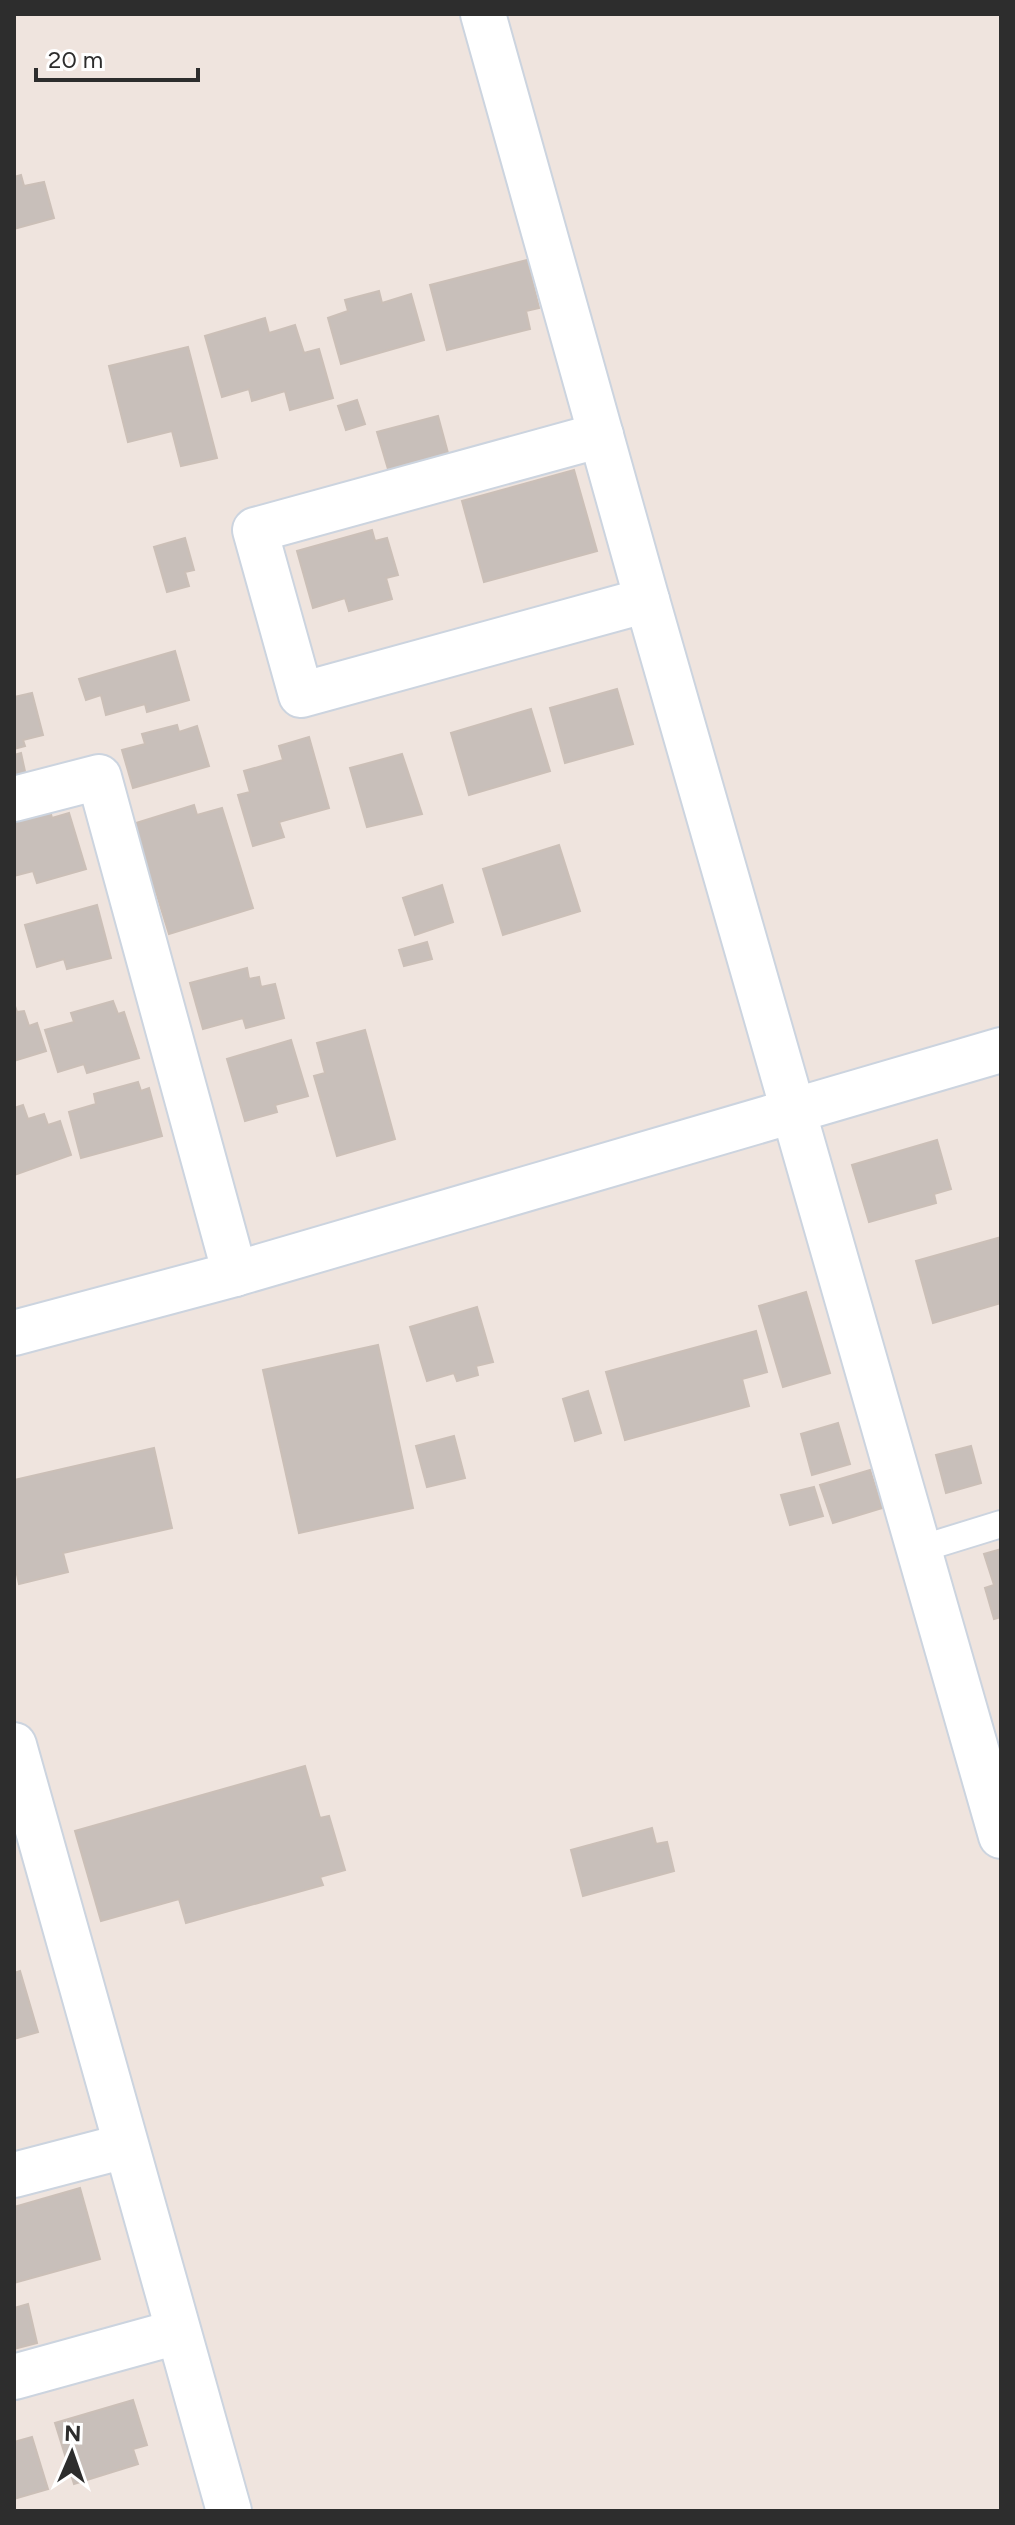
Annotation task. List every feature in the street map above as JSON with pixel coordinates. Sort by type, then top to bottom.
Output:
[{"type":"street","points":[[483,14],[647,600],[795,1108],[1001,1836]]},
{"type":"street","points":[[601,435],[255,530],[280,620],[301,695],[647,600]]},
{"type":"street","points":[[14,799],[99,777],[235,1274]]},
{"type":"street","points":[[14,1333],[235,1274],[1001,1050]]},
{"type":"street","points":[[14,1745],[229,2511]]},
{"type":"street","points":[[14,2175],[125,2146]]},
{"type":"street","points":[[14,2377],[177,2332]]},
{"type":"lane","points":[[920,1549],[1001,1524]]},
{"type":"building","points":[[21,175],[24,186],[44,182],[54,218],[14,229],[14,177]]},
{"type":"building","points":[[527,260],[539,308],[526,311],[530,329],[447,350],[430,285]]},
{"type":"building","points":[[379,291],[382,303],[411,294],[424,340],[341,364],[328,318],[348,311],[345,300]]},
{"type":"building","points":[[265,318],[269,333],[295,325],[304,353],[319,349],[333,398],[290,410],[285,391],[252,401],[249,389],[222,397],[205,336]]},
{"type":"building","points":[[188,347],[217,458],[181,466],[172,431],[128,442],[109,366]]},
{"type":"building","points":[[357,400],[365,424],[346,430],[338,406]]},
{"type":"building","points":[[438,416],[448,453],[388,469],[377,432]]},
{"type":"building","points":[[574,470],[597,551],[484,582],[462,501]]},
{"type":"building","points":[[372,530],[375,541],[387,538],[398,575],[386,578],[392,599],[349,611],[345,598],[313,608],[297,551]]},
{"type":"building","points":[[185,538],[194,570],[185,572],[189,586],[167,592],[154,547]]},
{"type":"building","points":[[175,651],[189,700],[147,712],[145,704],[106,715],[101,695],[86,700],[79,679]]},
{"type":"building","points":[[617,689],[633,744],[565,763],[550,708]]},
{"type":"building","points":[[32,693],[43,735],[23,740],[25,746],[14,749],[14,697]]},
{"type":"building","points":[[531,709],[550,771],[469,795],[451,733]]},
{"type":"building","points":[[177,725],[179,732],[197,726],[209,766],[133,788],[122,750],[145,744],[142,734]]},
{"type":"building","points":[[309,737],[329,808],[279,822],[284,837],[253,846],[238,795],[250,792],[244,771],[283,760],[279,746]]},
{"type":"building","points":[[21,753],[26,776],[14,779],[14,755]]},
{"type":"building","points":[[402,754],[422,814],[367,827],[350,768]]},
{"type":"building","points":[[194,805],[197,815],[222,808],[253,908],[169,934],[156,892],[148,894],[133,824]]},
{"type":"building","points":[[49,807],[52,818],[69,813],[86,869],[37,883],[33,871],[14,876],[14,818]]},
{"type":"building","points":[[559,845],[580,911],[503,935],[483,869]]},
{"type":"building","points":[[442,885],[453,922],[415,935],[403,898]]},
{"type":"building","points":[[97,905],[111,958],[67,969],[64,959],[37,967],[25,925]]},
{"type":"building","points":[[427,942],[432,959],[404,966],[399,950]]},
{"type":"building","points":[[247,968],[249,979],[259,977],[261,987],[275,984],[284,1018],[246,1028],[243,1018],[203,1029],[190,983]]},
{"type":"building","points":[[113,1001],[118,1014],[124,1012],[139,1058],[87,1073],[84,1064],[58,1072],[45,1030],[74,1022],[71,1013]]},
{"type":"building","points":[[14,1003],[17,1012],[24,1011],[29,1026],[37,1023],[46,1051],[14,1061]]},
{"type":"building","points":[[365,1030],[395,1139],[337,1156],[314,1076],[325,1073],[317,1043]]},
{"type":"building","points":[[291,1040],[308,1096],[275,1105],[277,1112],[245,1121],[227,1059]]},
{"type":"building","points":[[138,1082],[141,1091],[149,1088],[162,1136],[81,1158],[69,1112],[96,1104],[94,1094]]},
{"type":"building","points":[[23,1105],[28,1119],[44,1114],[48,1125],[60,1121],[71,1155],[14,1175],[14,1108]]},
{"type":"building","points":[[937,1140],[951,1189],[934,1194],[936,1203],[869,1222],[852,1165]]},
{"type":"building","points":[[1001,1237],[1001,1303],[933,1323],[916,1261]]},
{"type":"building","points":[[806,1292],[830,1373],[783,1387],[759,1306]]},
{"type":"building","points":[[477,1307],[493,1362],[476,1366],[478,1375],[457,1381],[454,1373],[427,1381],[410,1327]]},
{"type":"building","points":[[756,1331],[767,1372],[742,1379],[749,1406],[625,1440],[606,1372]]},
{"type":"building","points":[[378,1345],[413,1508],[299,1533],[263,1370]]},
{"type":"building","points":[[588,1391],[601,1433],[575,1441],[563,1399]]},
{"type":"building","points":[[838,1423],[850,1464],[812,1475],[801,1434]]},
{"type":"building","points":[[454,1436],[465,1478],[427,1487],[416,1446]]},
{"type":"building","points":[[971,1446],[981,1483],[946,1493],[936,1455]]},
{"type":"building","points":[[154,1448],[172,1528],[63,1553],[68,1572],[19,1584],[14,1561],[14,1480]]},
{"type":"building","points":[[870,1470],[882,1508],[833,1523],[820,1485]]},
{"type":"building","points":[[814,1487],[823,1516],[790,1525],[781,1495]]},
{"type":"building","points":[[1001,1549],[1001,1617],[994,1619],[985,1588],[994,1585],[984,1554]]},
{"type":"building","points":[[305,1766],[320,1818],[329,1816],[345,1870],[320,1877],[323,1885],[186,1923],[179,1899],[101,1921],[75,1831]]},
{"type":"building","points":[[652,1828],[656,1844],[667,1842],[674,1871],[583,1896],[571,1850]]},
{"type":"building","points":[[20,1971],[38,2032],[14,2039],[14,1973]]},
{"type":"building","points":[[80,2188],[100,2259],[14,2283],[14,2207]]},
{"type":"building","points":[[28,2304],[37,2343],[14,2349],[14,2308]]},
{"type":"building","points":[[133,2400],[147,2445],[133,2449],[138,2464],[74,2484],[55,2423]]},
{"type":"building","points":[[32,2437],[48,2489],[14,2499],[14,2442]]}]
